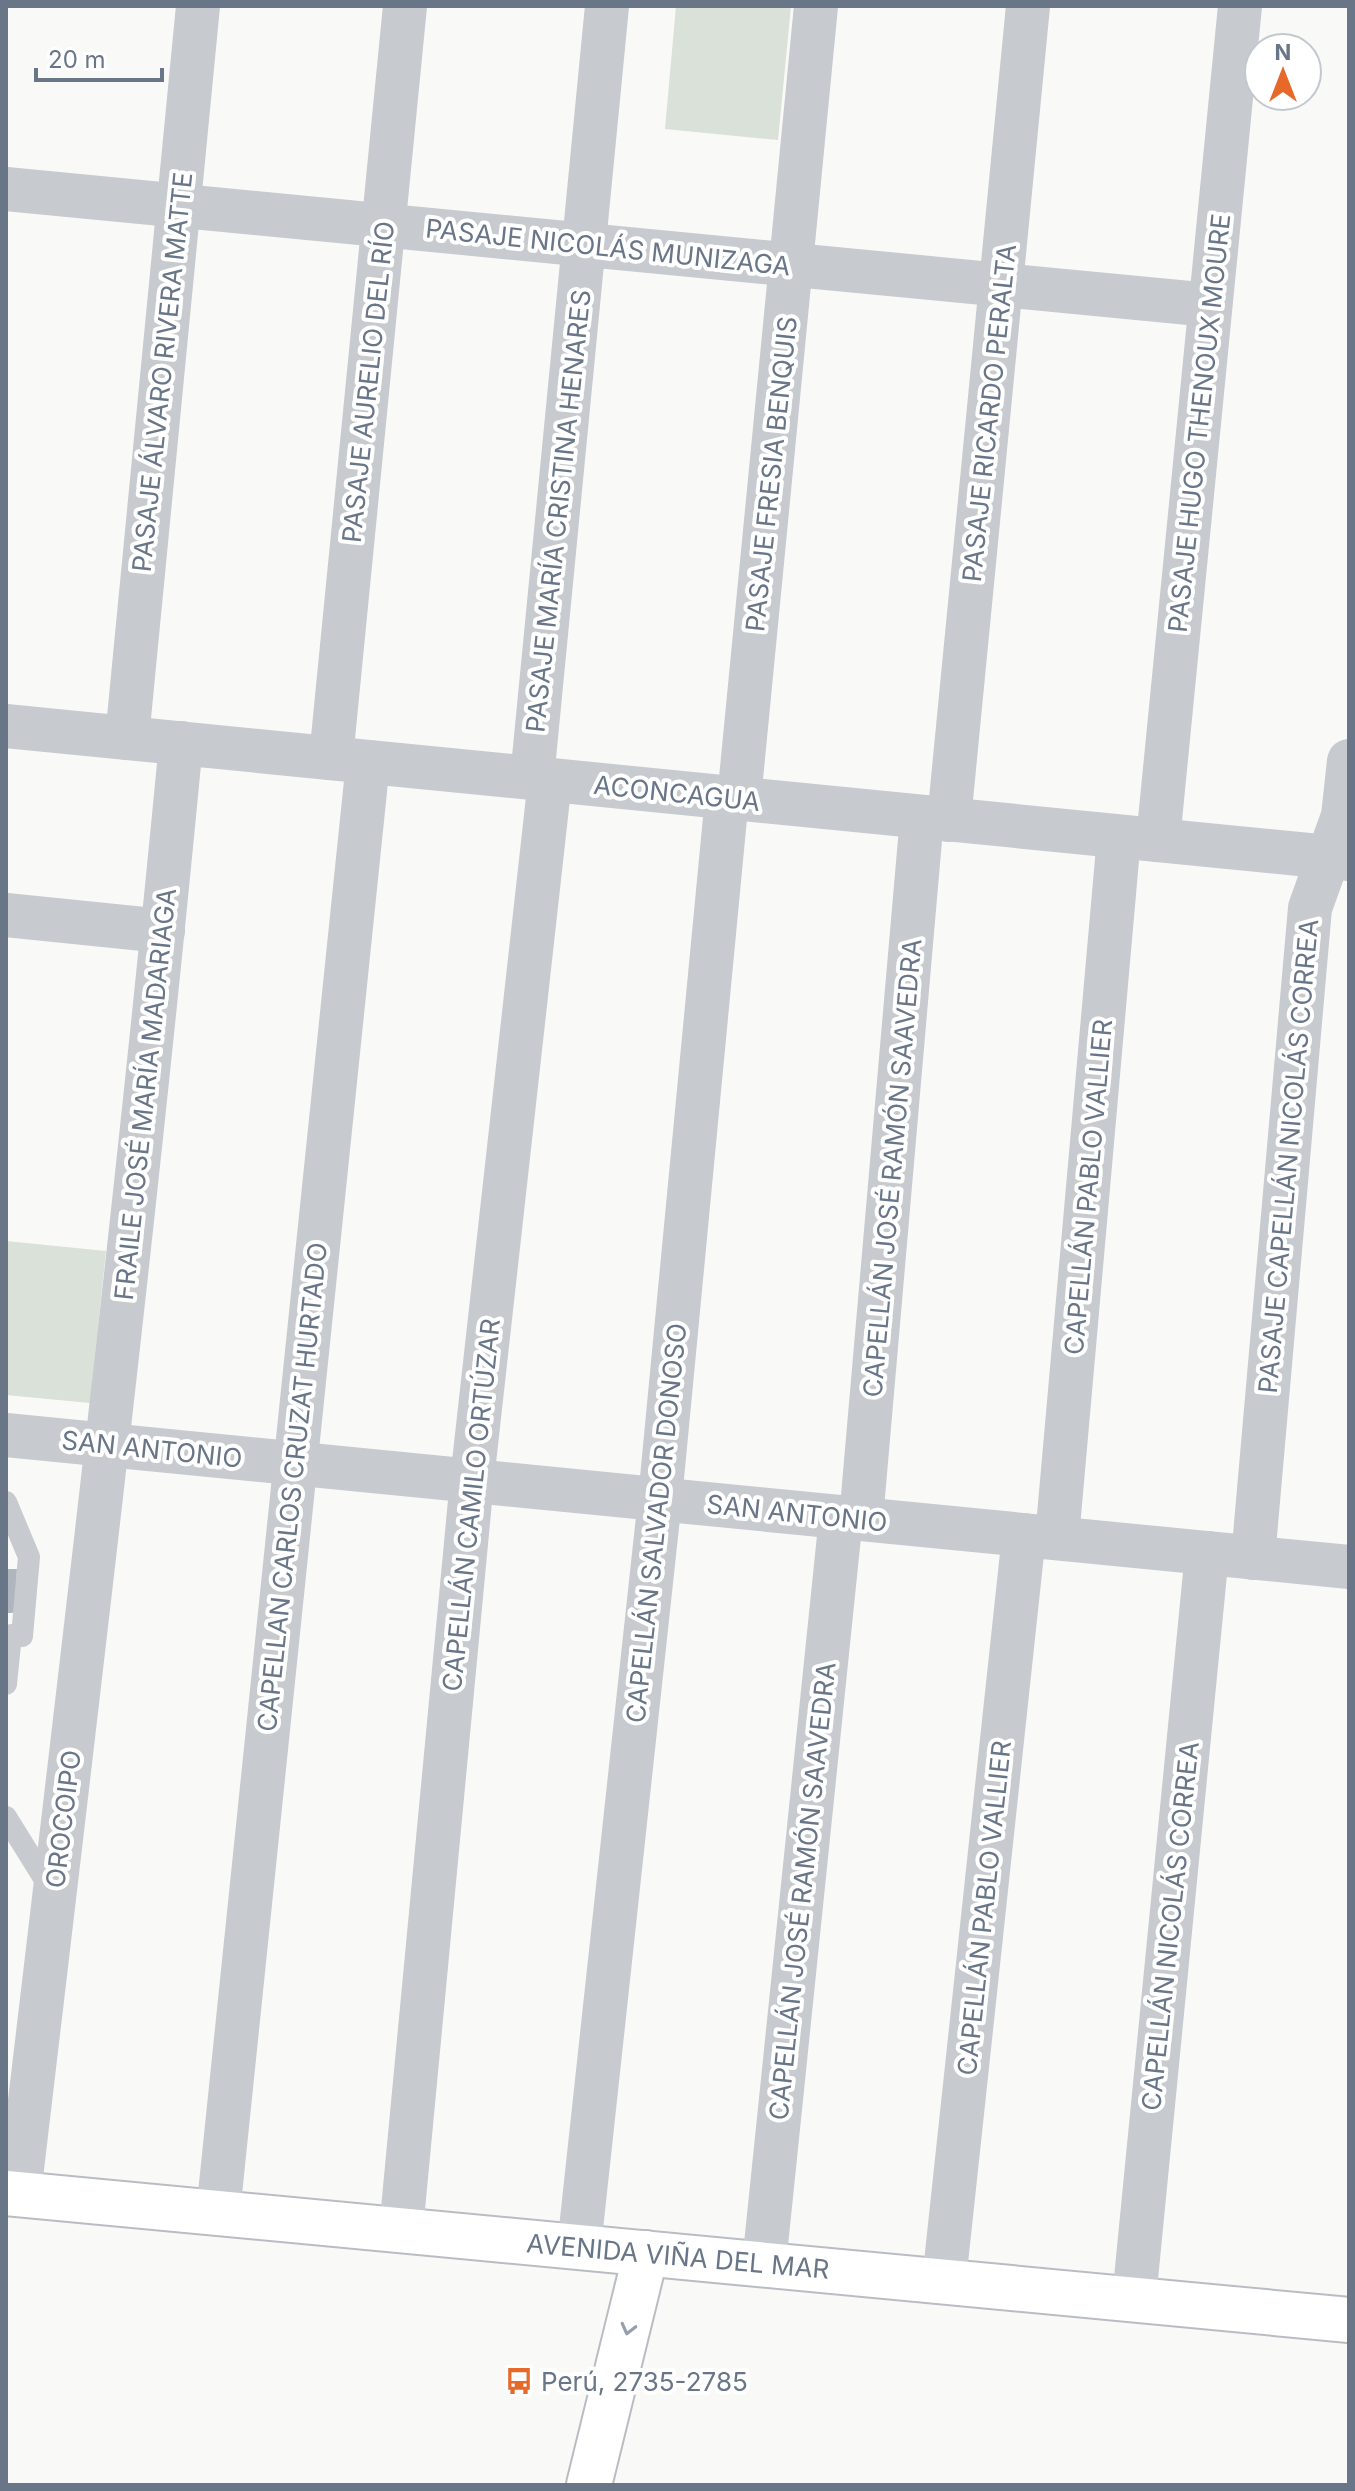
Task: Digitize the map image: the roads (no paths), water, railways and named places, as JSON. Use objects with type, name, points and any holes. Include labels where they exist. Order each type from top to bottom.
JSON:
[{"type":"main road","name":"AVENIDA VIÑA DEL MAR","points":[[12,2194],[1349,2320]]},
{"type":"main road","points":[[589,2485],[646,2253]]},
{"type":"street","name":"PASAJE ÁLVARO RIVERA MATTE","points":[[127,738],[198,6]]},
{"type":"street","name":"PASAJE AURELIO DEL RÍO","points":[[350,760],[383,225],[405,6]]},
{"type":"street","name":"PASAJE MARÍA CRISTINA HENARES","points":[[541,779],[584,244],[607,6]]},
{"type":"street","name":"PASAJE FRESIA BENQUIS","points":[[733,798],[792,265],[816,6]]},
{"type":"street","name":"PASAJE RICARDO PERALTA","points":[[936,818],[1001,285],[1028,6]]},
{"type":"street","name":"PASAJE HUGO THENOUX MOURE","points":[[1139,838],[1210,305],[1240,6]]},
{"type":"street","name":"PASAJE NICOLÁS MUNIZAGA","points":[[6,189],[1210,305]]},
{"type":"street","name":"ACONCAGUA","points":[[6,726],[1338,858]]},
{"type":"street","name":"FRAILE JOSÉ MARÍA MADARIAGA","points":[[108,1445],[181,743]]},
{"type":"street","name":"CAPELLAN CARLOS CRUZAT HURTADO","points":[[218,2213],[294,1463],[350,760]]},
{"type":"street","name":"PASAJE CAPELLÁN NICOLÁS CORREA","points":[[1253,1558],[1310,908],[1338,858],[1349,761]]},
{"type":"street","name":"CAPELLÁN CAMILO ORTÚZAR","points":[[401,2230],[541,779]]},
{"type":"street","name":"CAPELLÁN SALVADOR DONOSO","points":[[579,2247],[733,798]]},
{"type":"street","name":"CAPELLÁN JOSÉ RAMÓN SAAVEDRA","points":[[764,2264],[936,818]]},
{"type":"street","name":"CAPELLÁN PABLO VALLIER","points":[[944,2281],[1040,1536],[1139,838]]},
{"type":"street","points":[[6,915],[163,931]]},
{"type":"street","name":"SAN ANTONIO","points":[[6,1435],[1349,1567]]},
{"type":"street","name":"OROCOIPO","points":[[12,2194],[54,1894],[108,1445]]},
{"type":"street","name":"CAPELLÁN NICOLÁS CORREA","points":[[1134,2299],[1207,1553]]},
{"type":"lane","points":[[6,1502],[29,1557],[22,1636],[11,1635],[6,1684]]},
{"type":"lane","points":[[6,1817],[54,1894]]},
{"type":"place","name":"Perú, 2735-2785","points":[[519,2381]]}]
